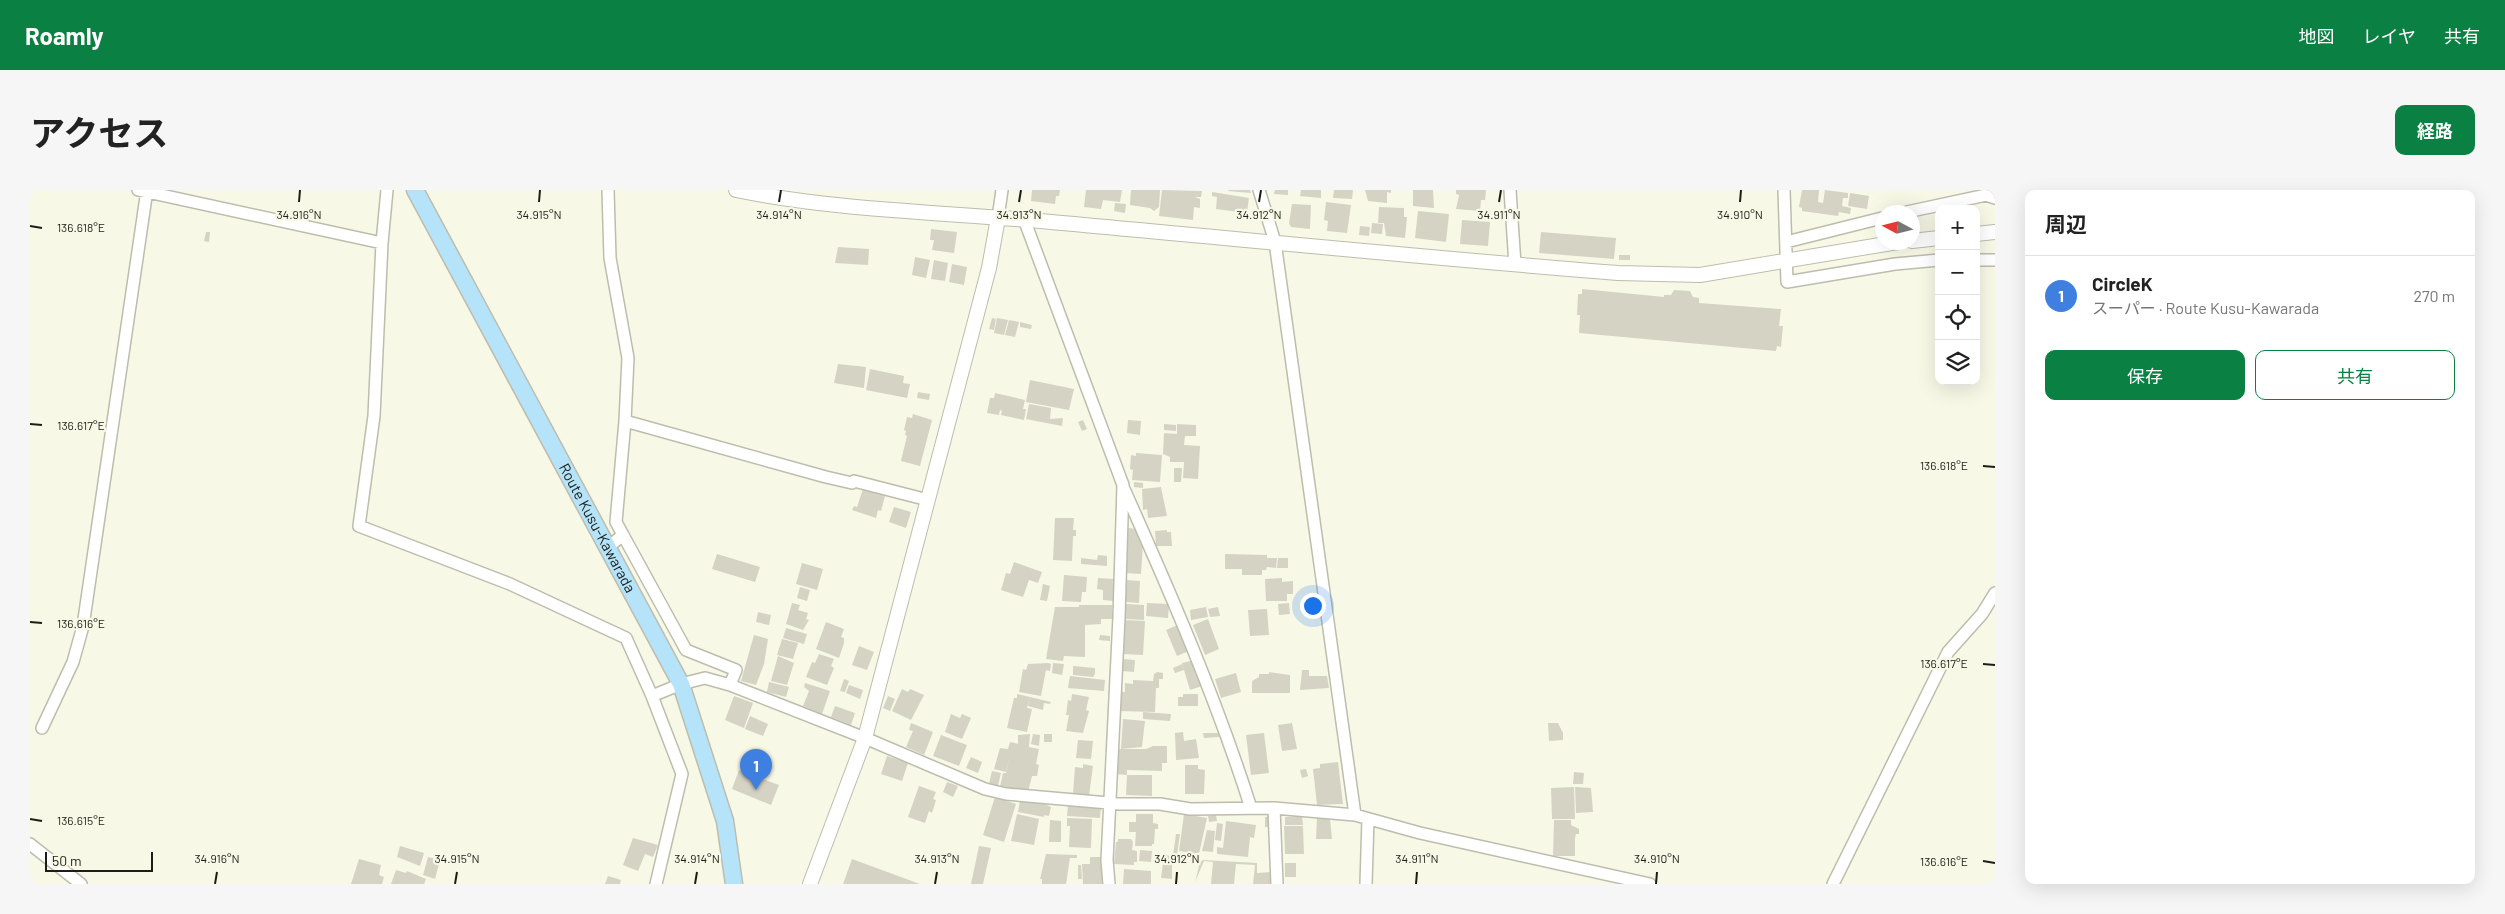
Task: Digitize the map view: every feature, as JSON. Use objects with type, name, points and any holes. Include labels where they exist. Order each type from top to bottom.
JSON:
[{"type":"main road","name":"Route Kusu-Kawarada","points":[[415,190],[680,684],[725,821],[734,884]]},
{"type":"street","points":[[42,728],[73,662],[83,626],[144,190],[382,243]]},
{"type":"street","points":[[387,190],[382,243],[374,416],[359,526],[510,584],[626,638],[652,696],[682,774],[656,884]]},
{"type":"street","points":[[608,190],[610,258],[628,358],[625,421],[616,522],[686,650],[736,670],[730,685]]},
{"type":"street","points":[[736,190],[764,196],[891,209],[1024,219],[1618,273],[1700,275],[1875,246]]},
{"type":"street","points":[[810,884],[865,738],[989,268],[1002,190]]},
{"type":"street","points":[[1259,190],[1275,242],[1354,815]]},
{"type":"street","points":[[1510,190],[1515,265]]},
{"type":"street","points":[[1784,190],[1787,282],[1894,264],[1935,260]]},
{"type":"street","points":[[1920,209],[1986,195],[1992,199],[1995,198]]},
{"type":"street","points":[[1024,219],[1123,485],[1200,662],[1227,732],[1251,808]]},
{"type":"street","points":[[1786,242],[1875,220]]},
{"type":"street","points":[[1980,234],[1995,232]]},
{"type":"street","points":[[1920,240],[1935,238]]},
{"type":"street","points":[[1980,260],[1995,260]]},
{"type":"street","points":[[625,421],[826,477],[852,483],[854,481],[928,500]]},
{"type":"street","points":[[1109,884],[1108,860],[1123,485]]},
{"type":"street","points":[[607,548],[623,535]]},
{"type":"street","points":[[1833,884],[1948,652],[1982,614],[1995,593]]},
{"type":"street","points":[[652,696],[680,684],[705,678],[730,685],[865,738],[985,789],[1006,794],[1120,804],[1160,804],[1190,809],[1274,808],[1354,815],[1420,833],[1650,884]]},
{"type":"street","points":[[1274,808],[1277,884]]},
{"type":"street","points":[[1366,884],[1368,819]]},
{"type":"street","points":[[30,844],[81,884]]},
{"type":"building","points":[[1032,190],[1060,190],[1059,196],[1056,196],[1055,204],[1031,201]]},
{"type":"building","points":[[1086,190],[1122,190],[1120,202],[1103,200],[1101,209],[1084,207]]},
{"type":"building","points":[[1131,190],[1160,190],[1159,207],[1154,211],[1150,208],[1130,205]]},
{"type":"building","points":[[1162,190],[1202,191],[1201,197],[1195,197],[1200,199],[1200,208],[1194,207],[1193,220],[1159,216]]},
{"type":"building","points":[[1250,190],[1251,193],[1228,191]]},
{"type":"building","points":[[1275,190],[1288,190],[1288,195],[1274,194]]},
{"type":"building","points":[[1301,190],[1321,190],[1321,198],[1300,196]]},
{"type":"building","points":[[1334,190],[1353,190],[1352,199],[1333,198]]},
{"type":"building","points":[[1365,190],[1391,190],[1391,193],[1387,192],[1387,203],[1368,201]]},
{"type":"building","points":[[1413,190],[1433,190],[1434,208],[1413,206]]},
{"type":"building","points":[[1456,190],[1486,190],[1485,200],[1481,200],[1480,211],[1456,209],[1459,195],[1456,194]]},
{"type":"building","points":[[1802,190],[1819,190],[1818,202],[1823,203],[1825,190],[1848,193],[1848,198],[1843,198],[1842,206],[1851,208],[1850,214],[1839,212],[1838,216],[1802,211],[1802,208],[1799,207]]},
{"type":"building","points":[[1212,192],[1249,198],[1247,213],[1216,209],[1217,197],[1212,196]]},
{"type":"building","points":[[1850,193],[1869,196],[1867,209],[1848,206]]},
{"type":"building","points":[[1326,202],[1351,205],[1347,233],[1327,231],[1328,221],[1324,220]]},
{"type":"building","points":[[1115,203],[1126,204],[1125,213],[1114,211]]},
{"type":"building","points":[[1292,204],[1311,205],[1310,229],[1291,227],[1289,223]]},
{"type":"building","points":[[1379,207],[1404,208],[1404,217],[1407,217],[1405,238],[1386,236],[1384,223],[1378,223]]},
{"type":"building","points":[[1418,211],[1449,214],[1446,242],[1415,238]]},
{"type":"building","points":[[1462,220],[1490,222],[1488,246],[1460,244]]},
{"type":"building","points":[[1372,223],[1383,224],[1382,234],[1371,233]]},
{"type":"building","points":[[1360,226],[1370,227],[1369,236],[1359,235]]},
{"type":"building","points":[[931,229],[957,232],[954,253],[932,250],[934,240],[930,240]]},
{"type":"building","points":[[206,232],[210,232],[209,242],[204,241]]},
{"type":"building","points":[[1541,232],[1616,238],[1614,259],[1539,253]]},
{"type":"building","points":[[838,247],[869,249],[868,265],[835,263]]},
{"type":"building","points":[[1619,255],[1630,255],[1630,260],[1619,260]]},
{"type":"building","points":[[915,257],[930,260],[926,278],[912,275]]},
{"type":"building","points":[[934,260],[948,263],[945,281],[931,279]]},
{"type":"building","points":[[952,264],[967,267],[964,285],[949,282]]},
{"type":"building","points":[[1582,289],[1664,297],[1664,295],[1671,295],[1674,290],[1690,291],[1693,297],[1699,298],[1699,303],[1781,309],[1779,326],[1783,326],[1781,347],[1777,346],[1776,351],[1579,333],[1580,315],[1577,315],[1578,294],[1582,294]]},
{"type":"building","points":[[992,318],[996,319],[994,330],[989,329]]},
{"type":"building","points":[[997,318],[1008,320],[1004,335],[994,333]]},
{"type":"building","points":[[1009,320],[1019,322],[1015,337],[1005,335]]},
{"type":"building","points":[[1020,322],[1032,325],[1031,329],[1020,327]]},
{"type":"building","points":[[838,364],[866,367],[864,388],[834,383]]},
{"type":"building","points":[[870,369],[904,376],[903,383],[910,384],[907,398],[866,390]]},
{"type":"building","points":[[1030,380],[1074,389],[1069,410],[1026,402]]},
{"type":"building","points":[[918,392],[930,394],[929,400],[917,398]]},
{"type":"building","points":[[995,393],[1025,400],[1023,409],[1026,409],[1024,420],[1001,415],[1002,411],[1000,410],[999,415],[987,413],[990,398],[994,398]]},
{"type":"building","points":[[1029,404],[1051,408],[1050,419],[1063,418],[1062,426],[1026,419]]},
{"type":"building","points":[[913,414],[932,420],[920,466],[901,461],[907,436],[904,430],[907,417],[912,418]]},
{"type":"building","points":[[1083,420],[1087,429],[1082,431],[1078,422]]},
{"type":"building","points":[[1128,420],[1141,421],[1140,435],[1127,433]]},
{"type":"building","points":[[1164,424],[1176,425],[1176,431],[1164,430]]},
{"type":"building","points":[[1177,424],[1196,425],[1196,436],[1185,436],[1184,445],[1200,446],[1198,479],[1183,478],[1184,462],[1170,462],[1170,457],[1163,454],[1164,433],[1177,434]]},
{"type":"building","points":[[1136,453],[1162,455],[1160,482],[1132,480],[1133,470],[1130,469],[1131,455],[1136,456]]},
{"type":"building","points":[[1174,468],[1182,468],[1181,482],[1174,482]]},
{"type":"building","points":[[1134,482],[1143,483],[1143,488],[1134,487]]},
{"type":"building","points":[[1161,487],[1167,516],[1148,518],[1147,509],[1143,510],[1142,489]]},
{"type":"building","points":[[863,489],[885,496],[881,511],[878,510],[876,518],[852,510],[854,506],[857,507]]},
{"type":"building","points":[[894,507],[911,512],[906,528],[889,522]]},
{"type":"building","points":[[1055,518],[1074,518],[1073,530],[1076,530],[1076,536],[1073,536],[1072,561],[1053,560]]},
{"type":"building","points":[[1128,528],[1137,529],[1143,544],[1141,574],[1125,573]]},
{"type":"building","points":[[1167,530],[1167,532],[1171,532],[1172,546],[1156,546],[1155,531]]},
{"type":"building","points":[[717,554],[760,567],[755,582],[712,569]]},
{"type":"building","points":[[1225,554],[1267,555],[1267,558],[1277,558],[1276,568],[1267,567],[1266,570],[1262,570],[1262,575],[1242,575],[1242,569],[1225,569]]},
{"type":"building","points":[[1098,555],[1107,556],[1107,566],[1081,564],[1081,558],[1097,560]]},
{"type":"building","points":[[1278,558],[1288,558],[1288,568],[1277,568]]},
{"type":"building","points":[[1014,562],[1042,572],[1038,583],[1029,580],[1023,597],[1001,590],[1006,573],[1010,574]]},
{"type":"building","points":[[802,563],[823,569],[817,590],[796,584]]},
{"type":"building","points":[[1064,575],[1087,577],[1086,592],[1082,592],[1081,602],[1062,601]]},
{"type":"building","points":[[1098,578],[1114,579],[1113,601],[1103,600],[1103,590],[1097,589]]},
{"type":"building","points":[[1282,578],[1282,582],[1293,581],[1293,594],[1287,594],[1287,601],[1266,601],[1265,579]]},
{"type":"building","points":[[1126,580],[1140,581],[1139,603],[1125,602]]},
{"type":"building","points":[[1043,584],[1050,586],[1047,601],[1040,600]]},
{"type":"building","points":[[800,587],[810,590],[807,601],[797,598]]},
{"type":"building","points":[[792,603],[800,605],[798,610],[808,613],[806,619],[809,620],[803,630],[786,624]]},
{"type":"building","points":[[1147,603],[1169,604],[1168,618],[1146,616]]},
{"type":"building","points":[[1289,603],[1290,614],[1279,615],[1278,604]]},
{"type":"building","points":[[1125,604],[1144,605],[1144,620],[1124,619]]},
{"type":"building","points":[[1079,605],[1085,605],[1085,657],[1064,656],[1063,661],[1046,659],[1055,607],[1079,607]]},
{"type":"building","points":[[1085,605],[1112,605],[1112,619],[1101,619],[1101,624],[1085,625]]},
{"type":"building","points":[[1206,607],[1208,617],[1191,620],[1190,610]]},
{"type":"building","points":[[1218,607],[1220,616],[1210,617],[1208,609]]},
{"type":"building","points":[[1267,609],[1269,635],[1250,636],[1248,610]]},
{"type":"building","points":[[758,612],[771,615],[769,625],[756,622]]},
{"type":"building","points":[[1208,619],[1219,649],[1205,655],[1193,625]]},
{"type":"building","points":[[1124,620],[1145,621],[1143,655],[1122,654]]},
{"type":"building","points":[[826,622],[844,629],[841,637],[844,638],[844,643],[839,658],[816,649]]},
{"type":"building","points":[[1178,625],[1189,651],[1177,656],[1166,630]]},
{"type":"building","points":[[786,628],[807,634],[804,644],[783,638]]},
{"type":"building","points":[[754,635],[768,639],[764,664],[756,685],[741,681]]},
{"type":"building","points":[[1100,635],[1110,636],[1110,641],[1099,640]]},
{"type":"building","points":[[782,639],[798,643],[793,659],[777,655]]},
{"type":"building","points":[[859,646],[874,652],[867,670],[852,665]]},
{"type":"building","points":[[819,654],[834,659],[831,666],[834,668],[827,685],[806,677],[812,662],[815,663]]},
{"type":"building","points":[[778,656],[794,663],[787,685],[771,681]]},
{"type":"building","points":[[1123,659],[1135,660],[1134,672],[1122,671]]},
{"type":"building","points":[[1194,660],[1202,686],[1190,690],[1182,663]]},
{"type":"building","points":[[1053,663],[1064,664],[1062,675],[1052,673]]},
{"type":"building","points":[[1028,664],[1051,664],[1050,671],[1046,670],[1041,696],[1019,692],[1023,669],[1026,670]]},
{"type":"building","points":[[1182,664],[1184,670],[1175,673],[1173,668]]},
{"type":"building","points":[[1073,666],[1095,668],[1095,674],[1093,677],[1073,675]]},
{"type":"building","points":[[1302,670],[1309,670],[1309,676],[1327,676],[1329,688],[1300,690]]},
{"type":"building","points":[[1157,672],[1163,673],[1163,679],[1159,679],[1159,688],[1156,688],[1155,712],[1118,711],[1119,692],[1125,692],[1125,683],[1133,684],[1133,680],[1153,681],[1154,674]]},
{"type":"building","points":[[1269,672],[1290,675],[1290,693],[1252,693],[1252,681],[1259,677],[1259,674],[1269,674]]},
{"type":"building","points":[[1236,673],[1241,692],[1221,698],[1215,679]]},
{"type":"building","points":[[1070,676],[1105,680],[1104,691],[1068,688]]},
{"type":"building","points":[[844,679],[849,681],[845,692],[840,691]]},
{"type":"building","points":[[769,682],[789,687],[786,697],[767,692]]},
{"type":"building","points":[[805,683],[830,691],[822,714],[803,706],[809,691],[804,687]]},
{"type":"building","points":[[849,685],[863,690],[860,699],[846,693]]},
{"type":"building","points":[[902,689],[908,692],[910,689],[924,695],[911,720],[892,711]]},
{"type":"building","points":[[1017,694],[1030,697],[1027,708],[1032,709],[1027,732],[1007,728],[1014,698],[1017,698]]},
{"type":"building","points":[[1072,694],[1089,697],[1086,710],[1089,711],[1083,733],[1066,731],[1069,715],[1066,715],[1068,700],[1071,701]]},
{"type":"building","points":[[1183,694],[1198,694],[1198,706],[1178,706],[1178,697],[1183,697]]},
{"type":"building","points":[[734,696],[753,703],[744,728],[725,720]]},
{"type":"building","points":[[888,696],[895,699],[890,711],[883,708]]},
{"type":"building","points":[[1030,697],[1051,702],[1050,704],[1044,703],[1043,710],[1028,706]]},
{"type":"building","points":[[835,706],[855,713],[851,725],[831,717]]},
{"type":"building","points":[[1143,712],[1171,714],[1170,721],[1143,719]]},
{"type":"building","points":[[951,714],[960,718],[962,714],[971,718],[962,739],[945,732]]},
{"type":"building","points":[[750,716],[768,724],[763,736],[745,729]]},
{"type":"building","points":[[1123,719],[1145,721],[1142,747],[1121,749]]},
{"type":"building","points":[[911,723],[933,732],[924,755],[906,747],[913,731],[909,730]]},
{"type":"building","points":[[1292,723],[1297,749],[1282,751],[1278,725]]},
{"type":"building","points":[[1548,723],[1558,723],[1563,733],[1563,740],[1549,741]]},
{"type":"building","points":[[1183,732],[1184,741],[1196,739],[1199,758],[1176,760],[1175,733]]},
{"type":"building","points":[[1203,733],[1219,733],[1219,737],[1204,738]]},
{"type":"building","points":[[1264,733],[1269,773],[1251,775],[1246,735]]},
{"type":"building","points":[[1030,734],[1029,747],[1039,749],[1036,764],[1039,765],[1037,776],[1032,776],[1028,792],[1000,787],[1003,773],[1006,773],[1010,754],[1006,772],[994,769],[1000,748],[1008,749],[1010,742],[1018,744],[1018,735]]},
{"type":"building","points":[[1033,734],[1040,735],[1039,746],[1031,744]]},
{"type":"building","points":[[1044,734],[1052,734],[1052,742],[1044,742]]},
{"type":"building","points":[[941,735],[967,745],[959,766],[933,756]]},
{"type":"building","points":[[1078,740],[1093,741],[1091,759],[1076,758]]},
{"type":"building","points":[[1153,746],[1167,746],[1167,763],[1162,763],[1162,771],[1127,770],[1127,775],[1116,774],[1116,770],[1118,770],[1118,749],[1146,749]]},
{"type":"building","points":[[887,756],[908,763],[902,781],[881,774]]},
{"type":"building","points":[[971,757],[982,762],[978,773],[966,768]]},
{"type":"building","points":[[1338,762],[1343,804],[1317,805],[1313,769],[1320,768],[1320,764]]},
{"type":"building","points":[[1083,764],[1093,766],[1089,796],[1073,794],[1075,767],[1083,768]]},
{"type":"building","points":[[1185,765],[1198,765],[1198,769],[1205,770],[1204,794],[1185,794]]},
{"type":"building","points":[[1306,769],[1308,776],[1302,778],[1300,770]]},
{"type":"building","points":[[739,770],[779,785],[771,805],[732,789]]},
{"type":"building","points":[[992,771],[1001,773],[998,786],[989,784]]},
{"type":"building","points":[[1574,772],[1584,773],[1583,784],[1573,784]]},
{"type":"building","points":[[1127,775],[1152,775],[1152,796],[1126,795]]},
{"type":"building","points":[[947,782],[958,786],[953,797],[943,792]]},
{"type":"building","points":[[919,786],[936,792],[933,799],[936,800],[932,813],[929,811],[925,823],[908,817]]},
{"type":"building","points":[[1574,787],[1575,819],[1552,819],[1551,788]]},
{"type":"building","points":[[1575,787],[1591,788],[1593,812],[1576,813]]},
{"type":"building","points":[[995,797],[1016,804],[1004,842],[983,835]]},
{"type":"building","points":[[1020,801],[1045,804],[1051,807],[1049,816],[1044,815],[1044,817],[1018,812]]},
{"type":"building","points":[[1068,804],[1101,806],[1100,818],[1067,816]]},
{"type":"building","points":[[1017,814],[1039,819],[1034,845],[1011,841]]},
{"type":"building","points":[[1136,814],[1153,814],[1153,823],[1158,824],[1158,829],[1155,829],[1154,844],[1152,846],[1135,846],[1136,832],[1129,832],[1129,822],[1136,822]]},
{"type":"building","points":[[1184,814],[1207,818],[1199,854],[1179,851]]},
{"type":"building","points":[[1216,815],[1217,821],[1209,822],[1208,816]]},
{"type":"building","points":[[1302,816],[1303,825],[1285,825],[1285,817]]},
{"type":"building","points":[[1265,817],[1270,817],[1270,827],[1265,827]]},
{"type":"building","points":[[1067,818],[1092,819],[1091,848],[1069,847],[1070,826],[1067,826]]},
{"type":"building","points":[[1317,818],[1330,819],[1332,839],[1316,839]]},
{"type":"building","points":[[1050,820],[1061,821],[1061,842],[1049,842]]},
{"type":"building","points":[[1554,820],[1571,820],[1571,825],[1579,829],[1579,834],[1576,834],[1575,838],[1575,856],[1553,856]]},
{"type":"building","points":[[1226,821],[1256,825],[1254,838],[1250,837],[1248,857],[1217,854],[1217,847],[1223,848]]},
{"type":"building","points":[[1217,823],[1223,824],[1221,841],[1215,840]]},
{"type":"building","points":[[1284,826],[1303,826],[1304,854],[1285,854]]},
{"type":"building","points":[[1207,830],[1215,831],[1213,852],[1202,851]]},
{"type":"building","points":[[1176,834],[1180,834],[1177,855],[1173,855]]},
{"type":"building","points":[[633,838],[658,845],[653,857],[645,854],[638,871],[623,865]]},
{"type":"building","points":[[1118,839],[1131,839],[1133,842],[1132,850],[1137,851],[1137,862],[1134,862],[1134,865],[1114,864],[1116,842],[1118,842]]},
{"type":"building","points":[[400,846],[424,853],[420,866],[397,857]]},
{"type":"building","points":[[979,846],[991,848],[983,884],[971,884]]},
{"type":"building","points":[[1140,850],[1152,851],[1151,862],[1139,861]]},
{"type":"building","points":[[1046,854],[1077,855],[1077,858],[1070,858],[1066,884],[1042,884],[1042,879],[1040,879]]},
{"type":"building","points":[[1164,855],[1172,856],[1172,879],[1161,878]]},
{"type":"building","points":[[428,857],[440,860],[435,879],[423,875]]},
{"type":"building","points":[[1090,857],[1102,857],[1102,884],[1083,884],[1082,864],[1090,864]]},
{"type":"building","points":[[359,859],[381,865],[379,875],[384,877],[382,884],[351,884]]},
{"type":"building","points":[[852,859],[920,884],[843,884]]},
{"type":"building","points":[[1203,860],[1257,863],[1257,873],[1271,872],[1272,884],[1253,884],[1255,865],[1236,864],[1234,884],[1211,884],[1213,862],[1204,861],[1195,882],[1200,862]]},
{"type":"building","points":[[1285,863],[1296,863],[1296,877],[1285,877]]},
{"type":"building","points":[[1078,865],[1081,865],[1082,879],[1078,879]]},
{"type":"building","points":[[1124,869],[1151,871],[1151,884],[1123,884]]},
{"type":"building","points":[[396,870],[406,873],[407,871],[426,879],[424,884],[391,884]]},
{"type":"building","points":[[608,876],[621,880],[620,884],[605,884]]},
{"type":"place","name":"CircleK","points":[[756,790]]}]
